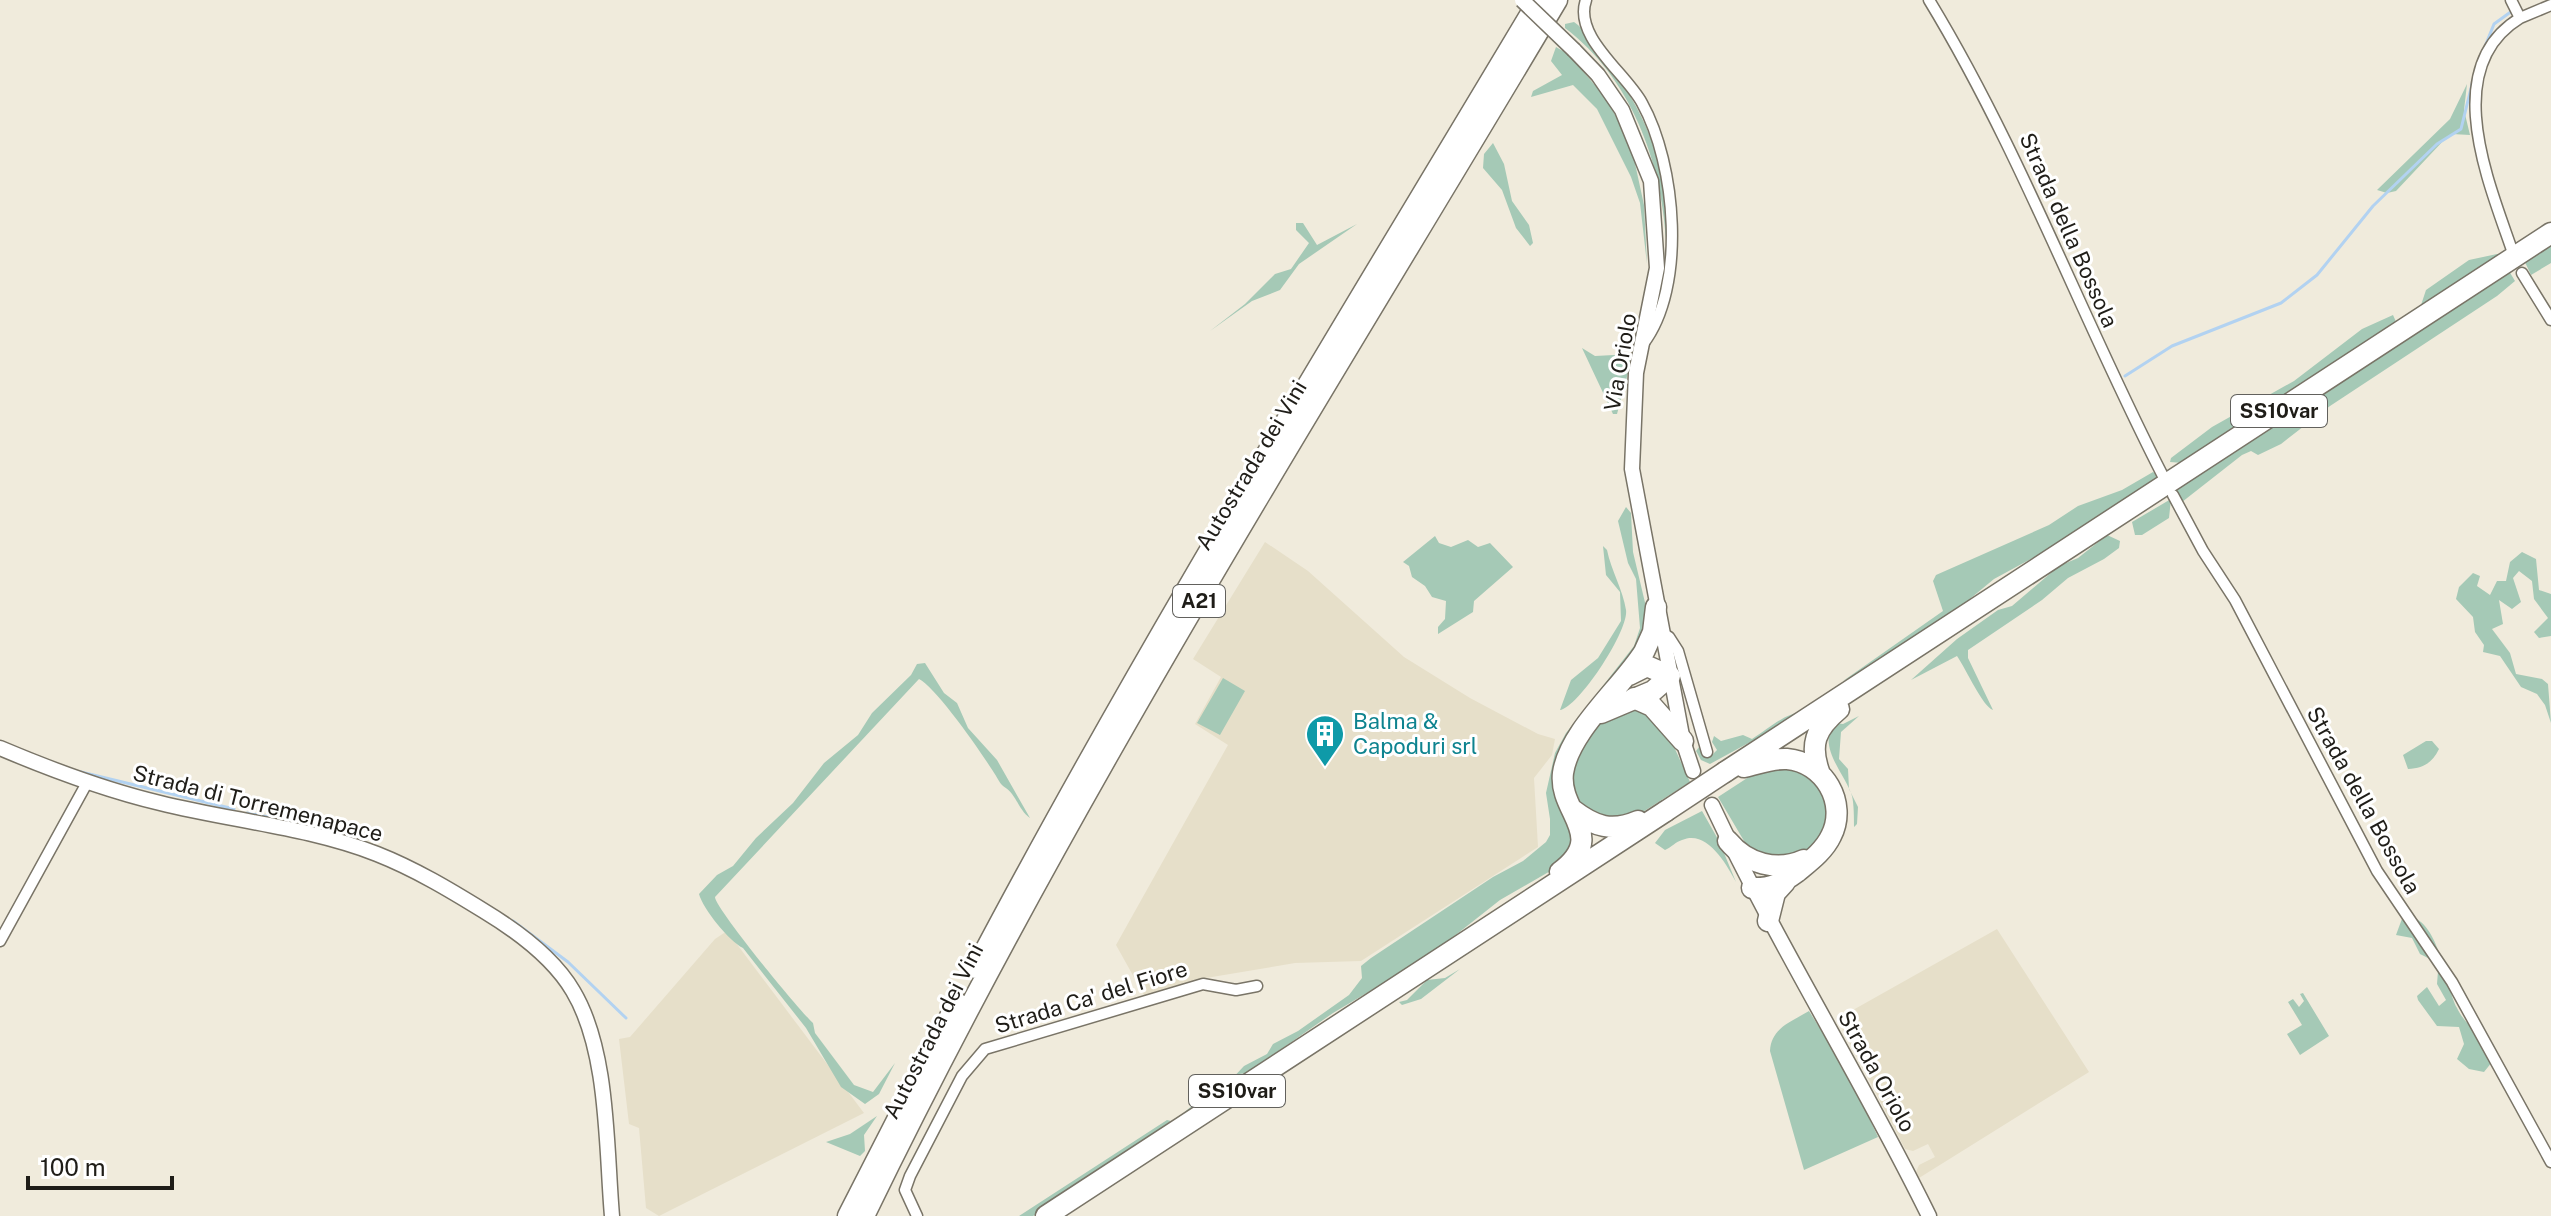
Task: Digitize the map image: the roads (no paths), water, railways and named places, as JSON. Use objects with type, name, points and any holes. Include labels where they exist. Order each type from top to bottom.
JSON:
[{"type":"highway","name":"Autostrada dei Vini","points":[[848,1216],[1033,860],[1248,487],[1539,0]]},
{"type":"highway","name":"Autostrada dei Vini","points":[[864,1216],[982,985],[1115,746],[1557,0]]},
{"type":"highway","name":"SS10var","points":[[1046,1216],[1725,772],[1745,764],[1851,689],[2551,233]]},
{"type":"highway","points":[[1549,888],[1554,876],[1578,851],[1582,833],[1564,790],[1565,765],[1572,748],[1649,644],[1656,607]]},
{"type":"highway","points":[[1593,721],[1607,708],[1658,688],[1670,676],[1647,666],[1625,678]]},
{"type":"highway","points":[[1752,888],[1815,856],[1832,835],[1837,809],[1829,784],[1820,774],[1815,760],[1815,738],[1819,727],[1848,701],[1851,689]]},
{"type":"highway","points":[[1634,698],[1652,706],[1683,741]]},
{"type":"highway","points":[[1745,764],[1787,759],[1820,774]]},
{"type":"highway","points":[[1573,810],[1597,825],[1615,828],[1666,811]]},
{"type":"highway","points":[[1728,841],[1745,857],[1782,873]]},
{"type":"highway","points":[[1768,921],[1782,873]]},
{"type":"street","name":"Via Oriolo","points":[[1522,0],[1598,75],[1622,110],[1651,181],[1657,268],[1632,411],[1632,469],[1661,633],[1683,741],[1693,771]]},
{"type":"street","points":[[1586,0],[1585,25],[1642,102],[1659,142],[1669,187],[1671,228],[1663,307],[1653,331],[1642,346]]},
{"type":"street","name":"Strada della Bossola","points":[[1929,0],[2010,145],[2119,393],[2165,480]]},
{"type":"street","points":[[2511,0],[2520,18]]},
{"type":"street","points":[[2513,253],[2485,168],[2475,113],[2487,54],[2497,36],[2520,18],[2551,5]]},
{"type":"street","points":[[2522,273],[2551,320]]},
{"type":"street","name":"Strada della Bossola","points":[[2173,495],[2203,551],[2235,600],[2377,871],[2452,982],[2551,1162]]},
{"type":"street","points":[[1661,633],[1669,637],[1678,651],[1707,752]]},
{"type":"street","name":"Strada di Torremenapace","points":[[0,748],[88,781],[159,803],[320,836],[375,853],[453,892],[529,943],[574,992],[587,1026],[600,1083],[612,1216]]},
{"type":"street","points":[[0,941],[88,781]]},
{"type":"street","points":[[1712,805],[1768,921]]},
{"type":"street","name":"Strada Oriolo","points":[[1768,921],[1854,1073],[1929,1216]]},
{"type":"street","name":"Strada Ca' del Fiore","points":[[917,1216],[905,1190],[910,1176],[962,1076],[985,1049],[1203,984],[1236,990],[1257,986]]},
{"type":"waterway","points":[[2482,54],[2494,24],[2512,11]]},
{"type":"waterway","points":[[2125,376],[2172,346],[2281,303],[2317,275],[2373,206],[2437,144],[2461,129],[2475,72]]},
{"type":"waterway","points":[[81,772],[234,809]]},
{"type":"waterway","points":[[247,813],[274,818]]},
{"type":"waterway","points":[[513,921],[568,962],[626,1018]]},
{"type":"place","name":"Balma & Capoduri srl","points":[[1325,768]]}]
